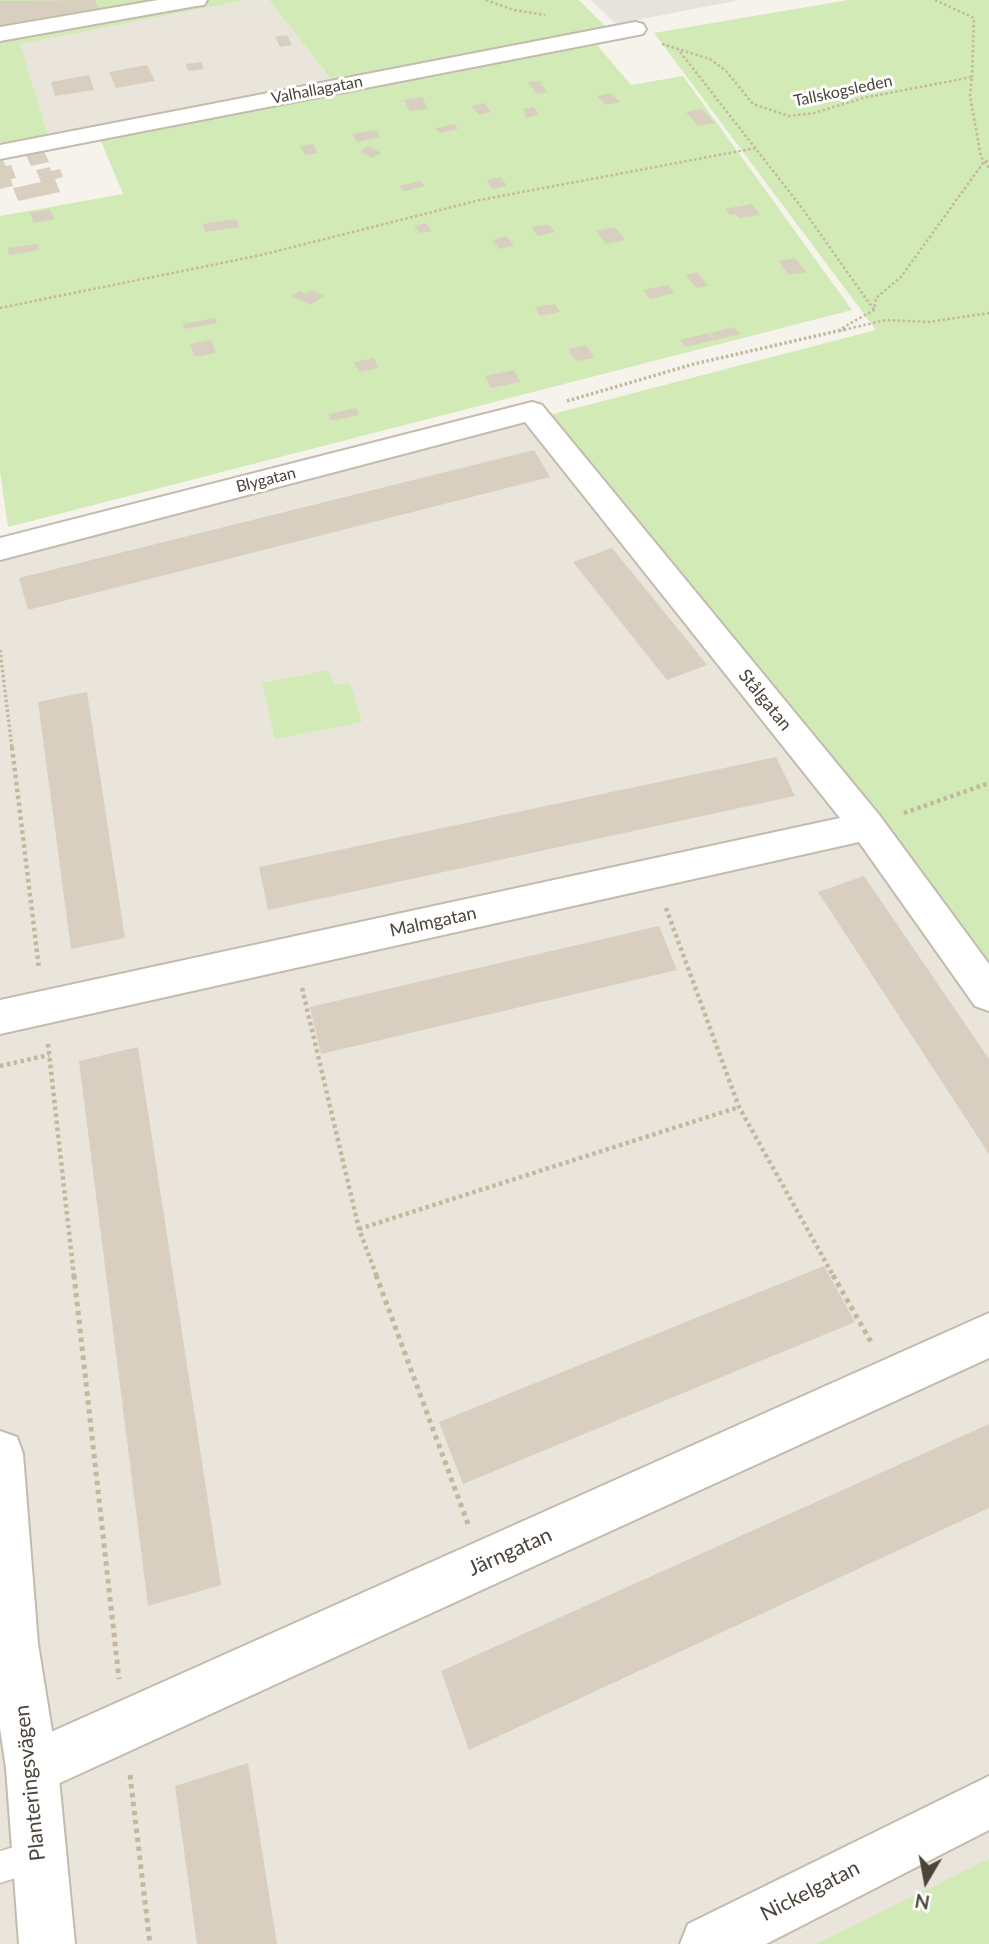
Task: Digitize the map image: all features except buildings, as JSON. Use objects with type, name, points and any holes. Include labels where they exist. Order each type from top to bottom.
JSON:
[{"type":"street","points":[[0,34],[196,0]]},
{"type":"street","name":"Valhallagatan","points":[[0,152],[624,31]]},
{"type":"street","name":"Blygatan","points":[[0,549],[532,411]]},
{"type":"street","name":"Stålgatan","points":[[532,411],[866,826],[989,994]]},
{"type":"street","name":"Malmgatan","points":[[0,1017],[866,826]]},
{"type":"street","name":"Järngatan","points":[[32,1768],[989,1335]]},
{"type":"street","name":"Planteringsvägen","points":[[0,1454],[6,1646],[32,1768],[20,1861],[47,1944]]},
{"type":"street","name":"Nickelgatan","points":[[708,1944],[989,1802]]},
{"type":"path","name":"Tallskogsleden","points":[[486,0],[514,10],[624,31],[699,54],[718,65],[758,107],[789,116],[814,113],[863,98],[972,77]]},
{"type":"path","points":[[935,0],[974,18],[970,96],[984,163],[989,168]]},
{"type":"path","points":[[677,47],[837,256],[873,310]]},
{"type":"path","points":[[0,308],[261,255],[480,200],[756,148]]},
{"type":"path","points":[[835,332],[873,310],[876,298],[901,277],[984,163],[989,160]]},
{"type":"path","points":[[532,411],[694,364],[886,320],[929,322],[989,313]]},
{"type":"path","points":[[0,650],[150,1944]]},
{"type":"path","points":[[866,826],[989,783]]},
{"type":"path","points":[[653,873],[739,1107],[892,1379]]},
{"type":"path","points":[[294,953],[359,1229],[483,1564]]},
{"type":"path","points":[[0,1066],[49,1055]]},
{"type":"path","points":[[359,1229],[739,1107]]},
{"type":"shaded area","points":[[246,0],[269,0],[332,80],[48,135],[19,44]]},
{"type":"shaded area","points":[[591,0],[740,0],[616,24]]},
{"type":"shaded area","points":[[525,409],[989,1005],[989,1944],[0,1944],[0,539]]},
{"type":"green space","points":[[0,0],[246,0],[20,44],[48,135],[0,143]]},
{"type":"green space","points":[[269,0],[579,0],[606,27],[332,80]]},
{"type":"green space","points":[[848,0],[989,0],[989,962],[549,415],[876,330],[654,33]]},
{"type":"green space","points":[[597,45],[631,85],[683,76],[852,310],[8,527],[0,472],[0,216],[123,194],[100,139]]},
{"type":"green space","points":[[329,670],[334,685],[350,683],[362,722],[275,739],[262,683]]},
{"type":"green space","points":[[989,1859],[989,1944],[816,1944]]}]
